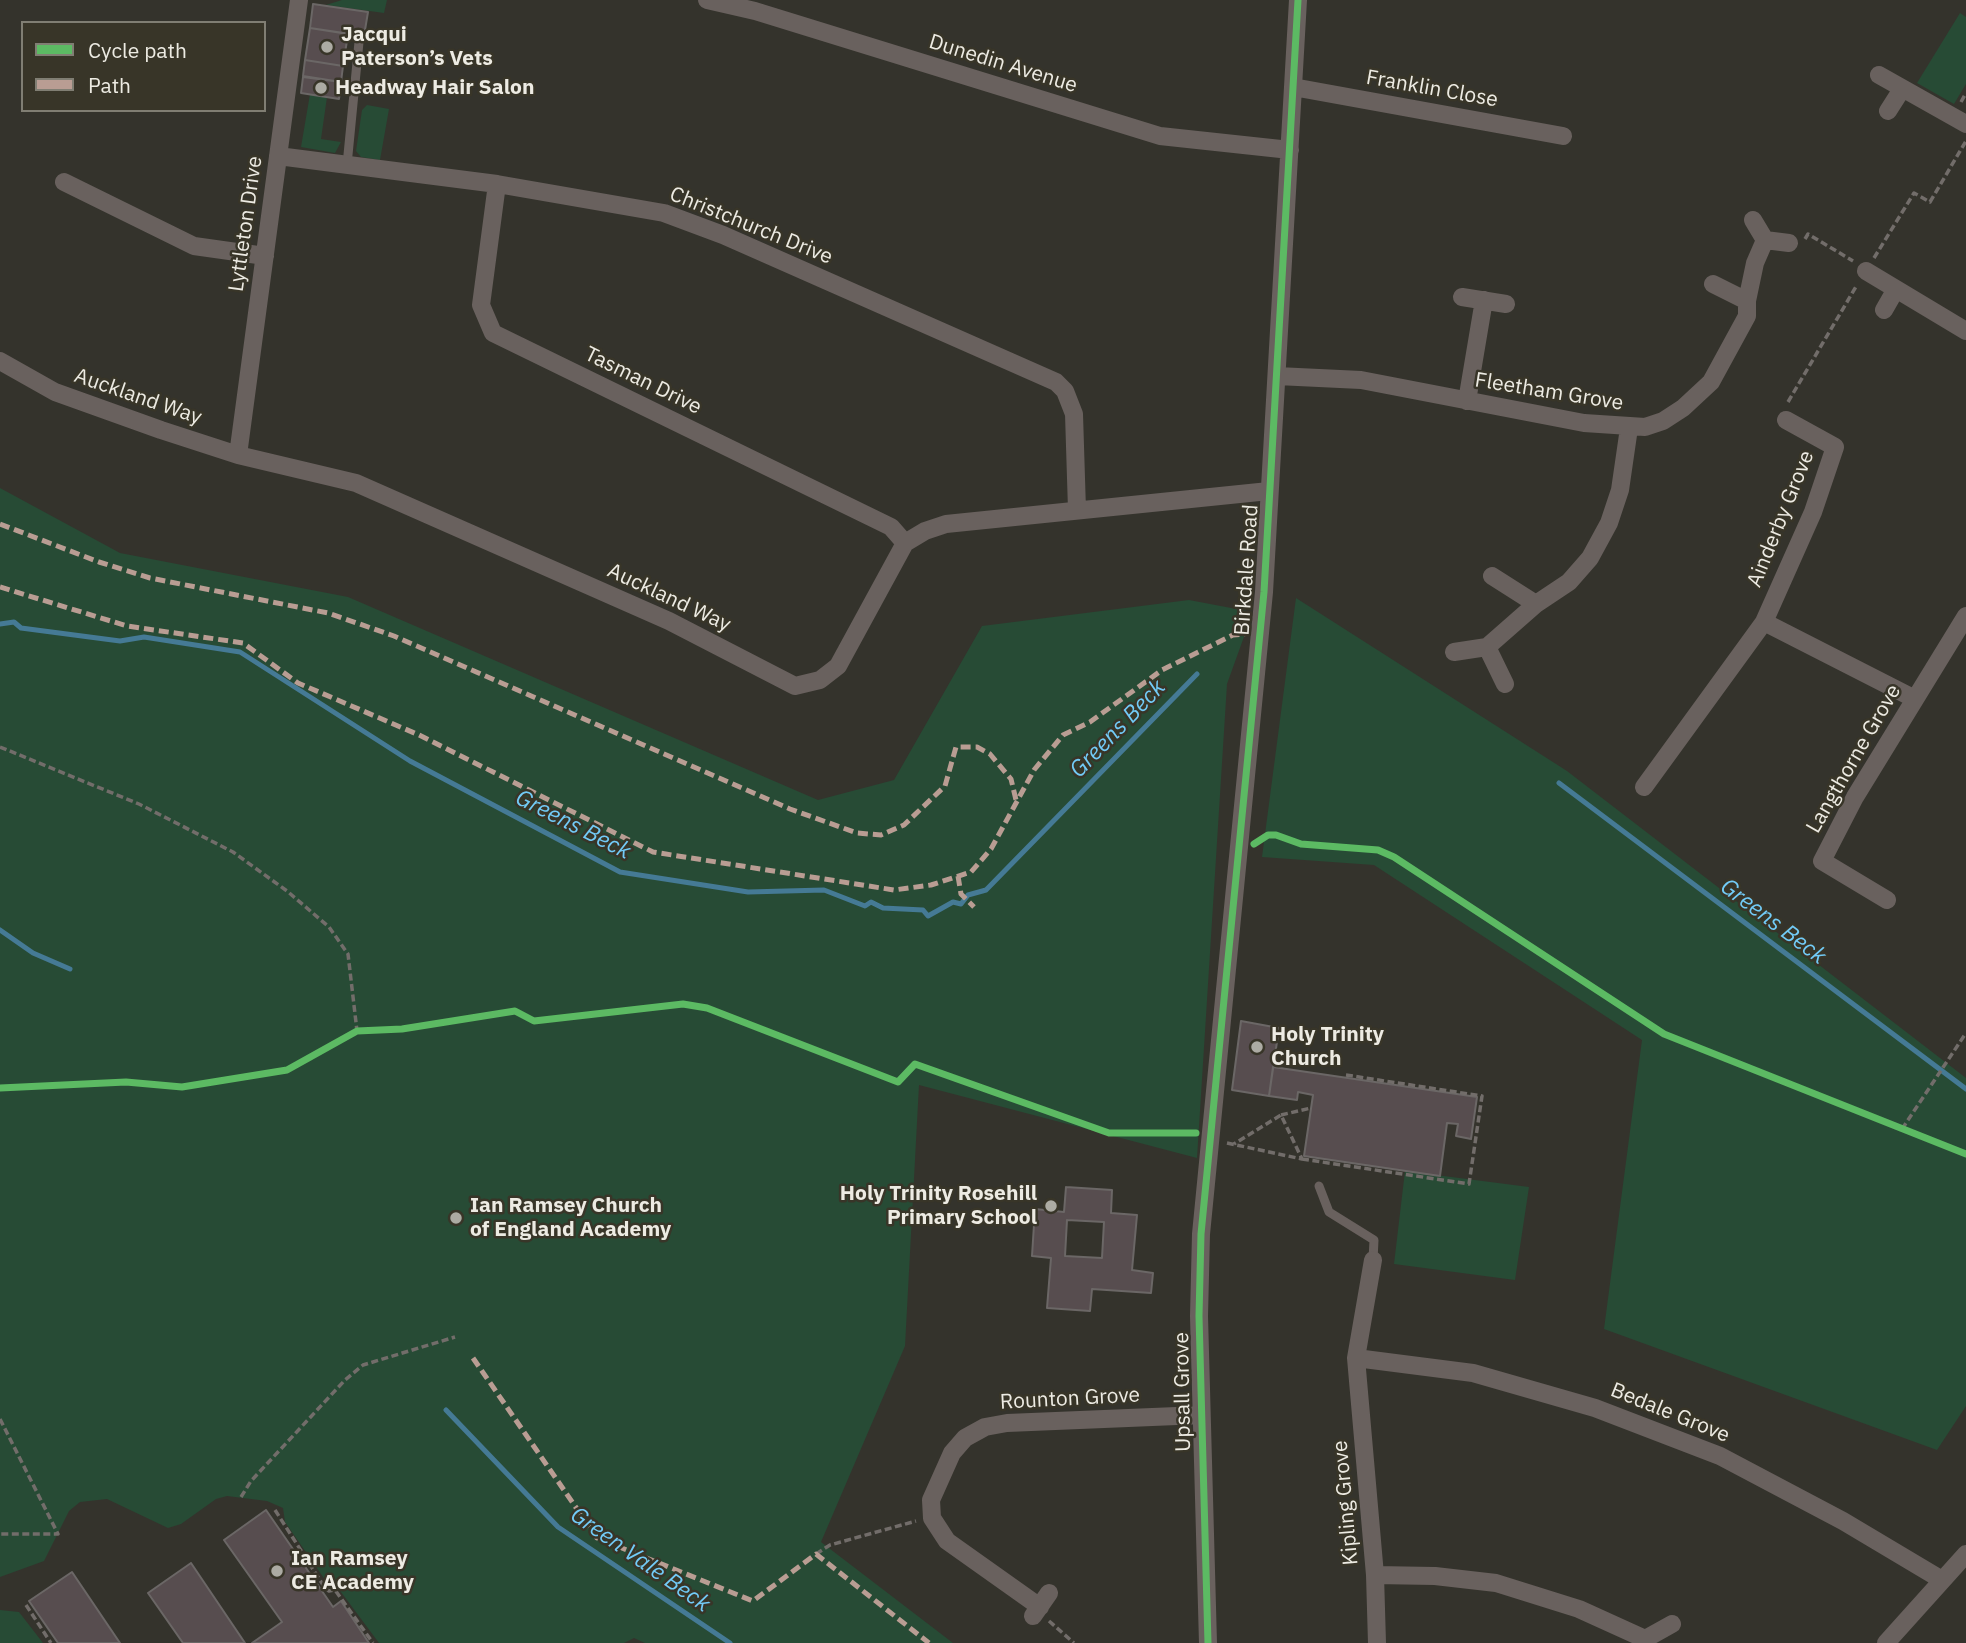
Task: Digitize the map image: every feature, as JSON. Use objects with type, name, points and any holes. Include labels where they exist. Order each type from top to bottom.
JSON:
[{"type":"street","name":"Lyttleton Drive","points":[[238,454],[299,0]]},
{"type":"street","name":"Dunedin Avenue","points":[[707,0],[768,15],[1160,136],[1290,150]]},
{"type":"street","name":"Birkdale Road","points":[[1218,1141],[1265,592],[1298,0]]},
{"type":"street","points":[[1879,75],[1966,124]]},
{"type":"street","name":"Franklin Close","points":[[1293,87],[1563,136]]},
{"type":"street","points":[[1888,111],[1902,89]]},
{"type":"street","name":"Christchurch Drive","points":[[278,156],[497,184],[664,213],[723,235],[1056,382],[1065,391],[1074,414],[1077,509]]},
{"type":"street","points":[[64,182],[194,246],[265,256]]},
{"type":"street","name":"Tasman Drive","points":[[497,184],[481,305],[493,333],[891,527],[905,543]]},
{"type":"street","points":[[1753,220],[1765,240],[1789,243]]},
{"type":"street","name":"Fleetham Grove","points":[[1276,376],[1361,380],[1584,423],[1645,427],[1663,421],[1683,408],[1711,382],[1747,316],[1747,301],[1755,263],[1765,240]]},
{"type":"street","points":[[1860,267],[1966,331]]},
{"type":"street","points":[[1713,284],[1747,301]]},
{"type":"street","points":[[1884,310],[1896,289]]},
{"type":"street","points":[[1462,297],[1506,304]]},
{"type":"street","points":[[1467,401],[1484,300]]},
{"type":"street","name":"Auckland Way","points":[[0,361],[55,392],[238,454],[356,483],[669,621],[795,686],[820,680],[838,666],[905,543]]},
{"type":"street","name":"Ainderby Grove","points":[[1644,787],[1764,622],[1813,512],[1835,447],[1786,420]]},
{"type":"street","points":[[1454,652],[1487,647],[1536,604],[1569,582],[1590,558],[1609,523],[1620,490],[1629,428]]},
{"type":"street","points":[[905,543],[946,524],[1269,491]]},
{"type":"street","points":[[1492,576],[1536,604]]},
{"type":"street","name":"Langthorne Grove","points":[[1887,900],[1822,861],[1855,797],[1966,616]]},
{"type":"street","name":"Ainderby Grove","points":[[1764,622],[1915,699]]},
{"type":"street","points":[[1487,647],[1505,684]]},
{"type":"street","name":"Upsall Grove","points":[[1208,1643],[1201,1415],[1201,1234],[1218,1141]]},
{"type":"street","name":"Kipling Grove","points":[[1373,1260],[1356,1358],[1375,1575],[1377,1643]]},
{"type":"street","name":"Bedale Grove","points":[[1356,1358],[1473,1373],[1595,1408],[1720,1456],[1843,1521],[1942,1580]]},
{"type":"street","name":"Rounton Grove","points":[[932,1518],[932,1500],[952,1453],[965,1438],[985,1427],[1007,1423],[1201,1415]]},
{"type":"street","points":[[932,1518],[947,1541],[1040,1607]]},
{"type":"street","points":[[1886,1643],[1966,1554]]},
{"type":"street","points":[[1375,1575],[1435,1576],[1496,1583],[1579,1609],[1645,1639],[1672,1624]]},
{"type":"lane","points":[[347,165],[359,42]]},
{"type":"lane","points":[[1320,1186],[1329,1212],[1374,1240],[1373,1260]]},
{"type":"path","points":[[1789,243],[1801,246],[1808,234],[1860,267]]},
{"type":"path","points":[[0,747],[139,804],[233,852],[287,891],[329,927],[348,954],[357,1031]]},
{"type":"path","points":[[345,1037],[357,1031],[368,1030]]},
{"type":"path","points":[[1902,1129],[1966,1033]]},
{"type":"path","points":[[1218,1141],[1302,1159],[1469,1184],[1482,1097],[1346,1075]]},
{"type":"path","points":[[1234,1144],[1280,1115],[1311,1108]]},
{"type":"path","points":[[1280,1115],[1302,1159]]},
{"type":"path","points":[[1889,1124],[1915,1134]]},
{"type":"path","points":[[241,1497],[251,1481],[345,1380],[363,1365],[455,1337]]},
{"type":"path","points":[[0,1419],[58,1535],[0,1534]]},
{"type":"path","points":[[275,1510],[325,1588],[329,1591],[335,1590],[373,1643]]},
{"type":"path","points":[[816,1554],[830,1545],[932,1518]]},
{"type":"path","points":[[26,1605],[51,1643]]},
{"type":"path","points":[[1040,1607],[1074,1643]]},
{"type":"green space","points":[[342,0],[387,0],[384,13],[326,5]]},
{"type":"green space","points":[[1960,13],[1966,17],[1966,84],[1954,104],[1917,83]]},
{"type":"green space","points":[[310,94],[327,97],[321,139],[341,142],[335,153],[301,147]]},
{"type":"green space","points":[[367,105],[389,109],[380,160],[361,157],[356,151],[362,110]]},
{"type":"green space","points":[[0,488],[120,553],[348,597],[818,800],[894,780],[982,626],[1189,600],[1247,611],[1245,634],[1227,684],[1197,1158],[919,1085],[905,1346],[821,1542],[953,1643],[645,1643],[634,1638],[624,1643],[379,1643],[335,1584],[330,1587],[285,1522],[283,1508],[267,1501],[227,1496],[216,1499],[181,1524],[168,1528],[107,1499],[80,1502],[69,1511],[44,1561],[0,1577]]},
{"type":"green space","points":[[1296,598],[1567,771],[1966,1078],[1966,1406],[1937,1450],[1604,1329],[1642,1040],[1374,865],[1262,857]]},
{"type":"green space","points":[[1405,1171],[1529,1187],[1515,1280],[1394,1264]]},
{"type":"green space","points":[[0,1610],[19,1612],[43,1643],[0,1643]]},
{"type":"building","points":[[313,4],[368,12],[364,36],[310,28]]},
{"type":"building","name":"Jacqui Paterson’s Vets","points":[[310,28],[348,34],[343,66],[305,60]]},
{"type":"building","points":[[305,60],[343,66],[341,82],[303,76]]},
{"type":"building","name":"Headway Hair Salon","points":[[303,77],[341,82],[339,99],[301,93]]},
{"type":"building","name":"Holy Trinity Church","points":[[1241,1021],[1279,1028],[1269,1096],[1232,1090]]},
{"type":"building","points":[[1273,1067],[1477,1097],[1471,1139],[1456,1136],[1458,1124],[1447,1123],[1440,1176],[1304,1156],[1313,1095],[1298,1092],[1297,1100],[1269,1096]]},
{"type":"building","points":[[1066,1187],[1112,1190],[1111,1213],[1137,1215],[1132,1270],[1153,1273],[1151,1293],[1092,1289],[1090,1311],[1047,1308],[1051,1258],[1032,1256],[1035,1209],[1064,1212]],"holes":[[[1067,1220],[1104,1222],[1102,1258],[1065,1256]]]},
{"type":"building","name":"Ian Ramsey CE Academy","points":[[266,1510],[333,1607],[341,1601],[369,1643],[252,1643],[282,1622],[224,1540]]},
{"type":"building","points":[[191,1563],[245,1643],[183,1643],[148,1593]]},
{"type":"building","points":[[72,1572],[120,1643],[58,1643],[29,1601]]},
{"type":"waterway","name":"Greens Beck","points":[[0,624],[14,622],[21,628],[120,641],[144,637],[240,652],[410,761],[620,872],[748,892],[824,890],[865,906],[871,902],[883,908],[923,910],[928,916],[953,902],[961,904],[968,895],[986,890],[1197,674]]},
{"type":"waterway","name":"Greens Beck","points":[[1559,783],[1966,1089]]},
{"type":"waterway","points":[[0,930],[33,953],[70,969]]},
{"type":"waterway","name":"Green Vale Beck","points":[[446,1410],[558,1527],[730,1643]]},
{"type":"marked path","points":[[0,524],[99,562],[150,578],[328,613],[394,636],[790,809],[857,833],[881,835],[904,825],[945,786],[956,747],[977,747],[990,754],[1011,779],[1016,800]]},
{"type":"marked path","points":[[0,587],[127,626],[243,643],[298,683],[419,735],[653,852],[894,890],[931,885],[971,872],[991,849],[1034,770],[1063,735],[1090,722],[1162,670],[1233,635],[1245,634]]},
{"type":"marked path","points":[[958,876],[961,894],[974,907]]},
{"type":"marked path","points":[[473,1358],[597,1538],[753,1601],[816,1554],[929,1643]]},
{"type":"cycle path","points":[[1208,1643],[1199,1316],[1201,1234],[1264,592],[1298,0]]},
{"type":"cycle path","points":[[1254,844],[1268,835],[1276,835],[1301,844],[1378,850],[1394,857],[1664,1034],[1966,1154]]},
{"type":"cycle path","points":[[0,1088],[126,1082],[182,1087],[287,1070],[357,1031],[402,1029],[515,1011],[534,1021],[683,1004],[707,1008],[898,1082],[915,1064],[1109,1133],[1196,1133]]},
{"type":"place","name":"Jacqui Paterson’s Vets","points":[[327,47]]},
{"type":"place","name":"Headway Hair Salon","points":[[321,88]]},
{"type":"place","name":"Holy Trinity Church","points":[[1257,1047]]},
{"type":"place","name":"Holy Trinity Rosehill Primary School","points":[[1051,1206]]},
{"type":"place","name":"Ian Ramsey Church of England Academy","points":[[456,1218]]},
{"type":"place","name":"Ian Ramsey CE Academy","points":[[277,1571]]}]
